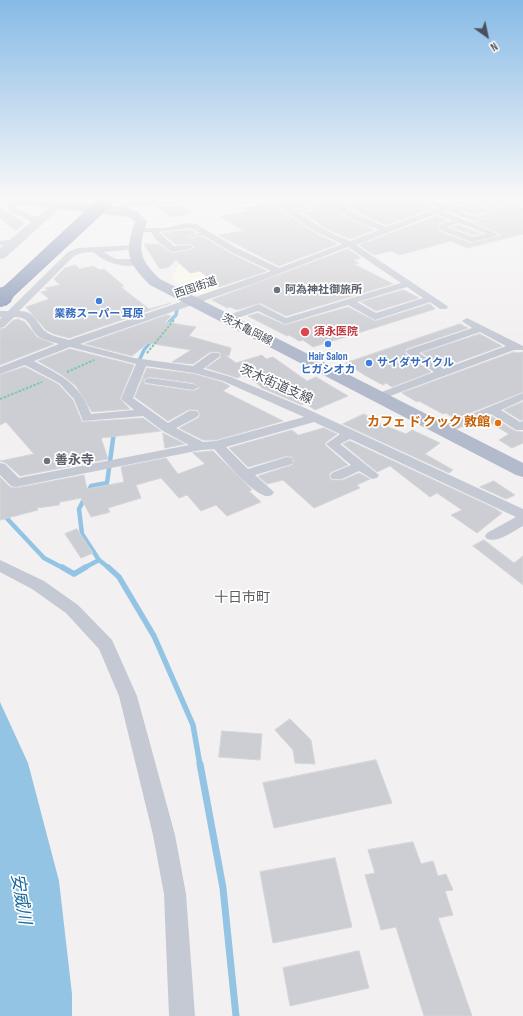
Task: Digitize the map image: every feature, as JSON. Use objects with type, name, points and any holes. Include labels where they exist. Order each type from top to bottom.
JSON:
[{"type":"highway","points":[[0,299],[56,247]]},
{"type":"main road","name":"茨木亀岡線","points":[[133,247],[137,262],[155,282],[186,304],[226,319],[523,470]]},
{"type":"street","points":[[0,255],[9,247]]},
{"type":"street","points":[[0,325],[6,313],[71,254],[78,251],[128,247]]},
{"type":"street","points":[[170,247],[172,249],[186,250]]},
{"type":"street","points":[[230,247],[279,271]]},
{"type":"street","name":"西国街道","points":[[0,371],[69,344],[279,271],[341,247]]},
{"type":"street","points":[[355,247],[409,283],[430,300],[443,307]]},
{"type":"street","points":[[96,250],[105,258],[119,263],[137,262]]},
{"type":"street","points":[[226,319],[259,307],[285,321],[409,283]]},
{"type":"street","points":[[349,301],[375,317],[430,300]]},
{"type":"street","name":"茨木街道支線","points":[[6,313],[23,314],[34,321],[42,334],[69,344],[142,362],[195,370],[227,379],[523,515]]},
{"type":"street","points":[[467,320],[519,348]]},
{"type":"street","points":[[443,373],[411,352],[481,328]]},
{"type":"street","points":[[378,397],[443,373],[519,348]]},
{"type":"street","points":[[195,370],[215,355]]},
{"type":"street","points":[[25,362],[63,381],[79,398],[88,418],[146,412]]},
{"type":"street","points":[[142,362],[127,399],[168,428],[201,446]]},
{"type":"street","points":[[172,384],[183,369]]},
{"type":"street","points":[[150,381],[192,387]]},
{"type":"street","points":[[444,430],[523,396]]},
{"type":"street","points":[[492,409],[520,427],[523,426]]},
{"type":"street","points":[[168,428],[193,414]]},
{"type":"street","points":[[0,467],[16,483],[37,486],[201,446],[217,445],[314,418]]},
{"type":"street","points":[[349,434],[332,444],[372,475]]},
{"type":"street","points":[[217,445],[245,474],[267,492]]},
{"type":"street","points":[[245,474],[287,461]]},
{"type":"street","points":[[337,476],[360,466]]},
{"type":"street","points":[[492,536],[523,520]]},
{"type":"street","points":[[0,565],[38,585],[72,609],[106,645],[128,696],[164,835],[176,894],[182,1016]]},
{"type":"path","points":[[142,362],[149,348],[186,304]]},
{"type":"shaded area","points":[[213,257],[244,281],[203,296],[174,281],[174,274],[179,264]]},
{"type":"water","name":"安威川","points":[[0,702],[28,763],[59,881],[72,994],[72,1016],[0,1016]]},
{"type":"building","points":[[146,247],[164,247],[172,253],[194,248],[221,247],[267,271],[219,287],[200,271],[190,273],[176,260],[169,267],[160,269]]},
{"type":"building","points":[[242,247],[329,247],[279,266]]},
{"type":"building","points":[[363,247],[428,247],[400,255],[391,251],[374,255]]},
{"type":"building","points":[[348,249],[361,258],[353,260],[359,263],[354,264],[393,284],[286,316],[260,303],[237,310],[230,307],[227,308],[212,300]]},
{"type":"building","points":[[75,265],[80,269],[93,266],[100,270],[104,269],[124,286],[121,287],[149,309],[171,303],[69,338],[54,334],[46,330],[26,307],[49,299],[41,292],[48,290],[45,288],[60,285],[54,279],[65,268]]},
{"type":"building","points":[[404,290],[419,298],[376,311],[361,302]]},
{"type":"building","points":[[430,304],[435,309],[313,347],[303,340],[299,341],[289,335],[287,336],[248,316],[258,313],[285,325],[348,307],[375,321]]},
{"type":"building","points":[[167,315],[171,316],[165,322],[196,327],[189,336],[231,348],[229,356],[225,355],[236,363],[262,355],[266,359],[273,357],[307,381],[316,377],[348,396],[315,410],[305,403],[302,405],[262,388],[251,378],[242,375],[238,378],[206,368],[220,358],[221,354],[219,352],[210,352],[193,364],[172,362],[191,350],[148,343],[132,356],[85,344]]},
{"type":"building","points":[[18,319],[25,322],[37,337],[54,344],[0,365],[0,329],[5,328],[12,321]]},
{"type":"building","points":[[460,324],[468,328],[406,349],[405,353],[431,372],[392,387],[386,383],[383,385],[346,363]]},
{"type":"building","points":[[480,334],[502,346],[444,367],[422,353]]},
{"type":"building","points":[[70,349],[134,365],[120,399],[130,409],[92,412],[76,386],[62,375],[38,361]]},
{"type":"building","points":[[514,352],[523,352],[523,392],[455,419],[446,413],[443,414],[419,401],[417,402],[402,393]]},
{"type":"building","points":[[25,367],[58,384],[73,400],[82,422],[143,418],[161,431],[101,438],[108,459],[20,476],[6,463],[0,461],[34,454],[6,422],[0,425],[0,375]]},
{"type":"building","points":[[147,368],[194,374],[222,382],[230,386],[223,391],[283,421],[216,440],[203,440],[179,428],[198,418],[200,415],[198,410],[188,410],[168,421],[135,397]],"holes":[[[150,377],[193,383],[200,388],[193,391],[145,384],[143,380]]]},
{"type":"building","points":[[523,402],[523,420],[520,420],[504,410]]},
{"type":"building","points":[[364,414],[381,424],[406,434],[412,430],[440,443],[425,454],[453,470],[449,473],[343,424]]},
{"type":"building","points":[[491,416],[515,431],[523,432],[523,443],[512,448],[499,440],[509,434],[484,419]]},
{"type":"building","points":[[324,428],[337,434],[325,443],[325,445],[348,465],[331,472],[329,475],[331,480],[343,480],[359,473],[370,479],[357,485],[360,488],[314,508],[283,480],[267,484],[258,476],[292,465],[294,461],[292,457],[287,456],[248,467],[229,448],[292,430],[298,435]]},
{"type":"building","points":[[163,433],[185,444],[165,448]]},
{"type":"building","points":[[350,441],[502,513],[477,533],[451,515],[462,510],[437,493],[430,497],[390,466],[377,472],[343,444]]},
{"type":"building","points":[[213,451],[252,490],[249,491],[261,502],[227,516],[216,505],[201,511],[187,495],[179,498],[161,478],[136,485],[141,498],[108,508],[110,512],[91,517],[81,498],[60,502],[59,505],[37,508],[38,510],[0,520],[0,477],[10,487],[16,488],[84,475],[87,489],[124,482],[121,467],[166,458],[178,474],[205,464],[193,453]]},
{"type":"building","points":[[494,481],[515,495],[506,499],[480,487]]},
{"type":"building","points":[[77,529],[93,553],[81,558],[65,534]]},
{"type":"building","points":[[484,540],[514,563],[523,556],[523,585],[473,546]]},
{"type":"building","points":[[290,719],[311,740],[315,764],[295,763],[293,750],[275,730]]},
{"type":"building","points":[[222,731],[262,734],[260,760],[219,757]]},
{"type":"building","points":[[376,760],[392,803],[274,828],[263,783]]},
{"type":"building","points":[[413,842],[421,864],[433,861],[438,876],[446,874],[453,890],[445,891],[453,915],[438,918],[472,1016],[424,1016],[396,927],[381,930],[365,875],[375,873],[368,850]]},
{"type":"building","points":[[335,858],[352,927],[273,943],[260,872]]},
{"type":"building","points":[[359,951],[369,988],[290,1006],[283,968]]},
{"type":"waterway","points":[[165,326],[176,315],[177,309]]},
{"type":"waterway","points":[[138,363],[144,350],[153,339]]},
{"type":"waterway","points":[[99,560],[82,534],[79,509],[91,486],[107,483],[114,432]]},
{"type":"waterway","points":[[0,511],[44,558],[63,568]]},
{"type":"waterway","points":[[84,568],[99,560]]},
{"type":"waterway","points":[[99,560],[109,568]]},
{"type":"waterway","points":[[62,567],[74,574],[86,567]]},
{"type":"waterway","points":[[108,567],[119,577],[154,636],[193,725],[200,765]]},
{"type":"waterway","points":[[200,764],[223,888],[236,1016]]},
{"type":"place","name":"阿為神社御旅所","points":[[277,290]]},
{"type":"place","name":"業務スーパー 耳原","points":[[99,301]]},
{"type":"place","name":"須永医院","points":[[305,332]]},
{"type":"place","name":"Hair Salon ヒガシオカ","points":[[328,344]]},
{"type":"place","name":"サイダサイクル","points":[[369,363]]},
{"type":"place","name":"カフェ ド クック 敦館","points":[[498,423]]},
{"type":"place","name":"善永寺","points":[[47,461]]},
{"type":"district","name":"十日市町","points":[[242,598]]}]
